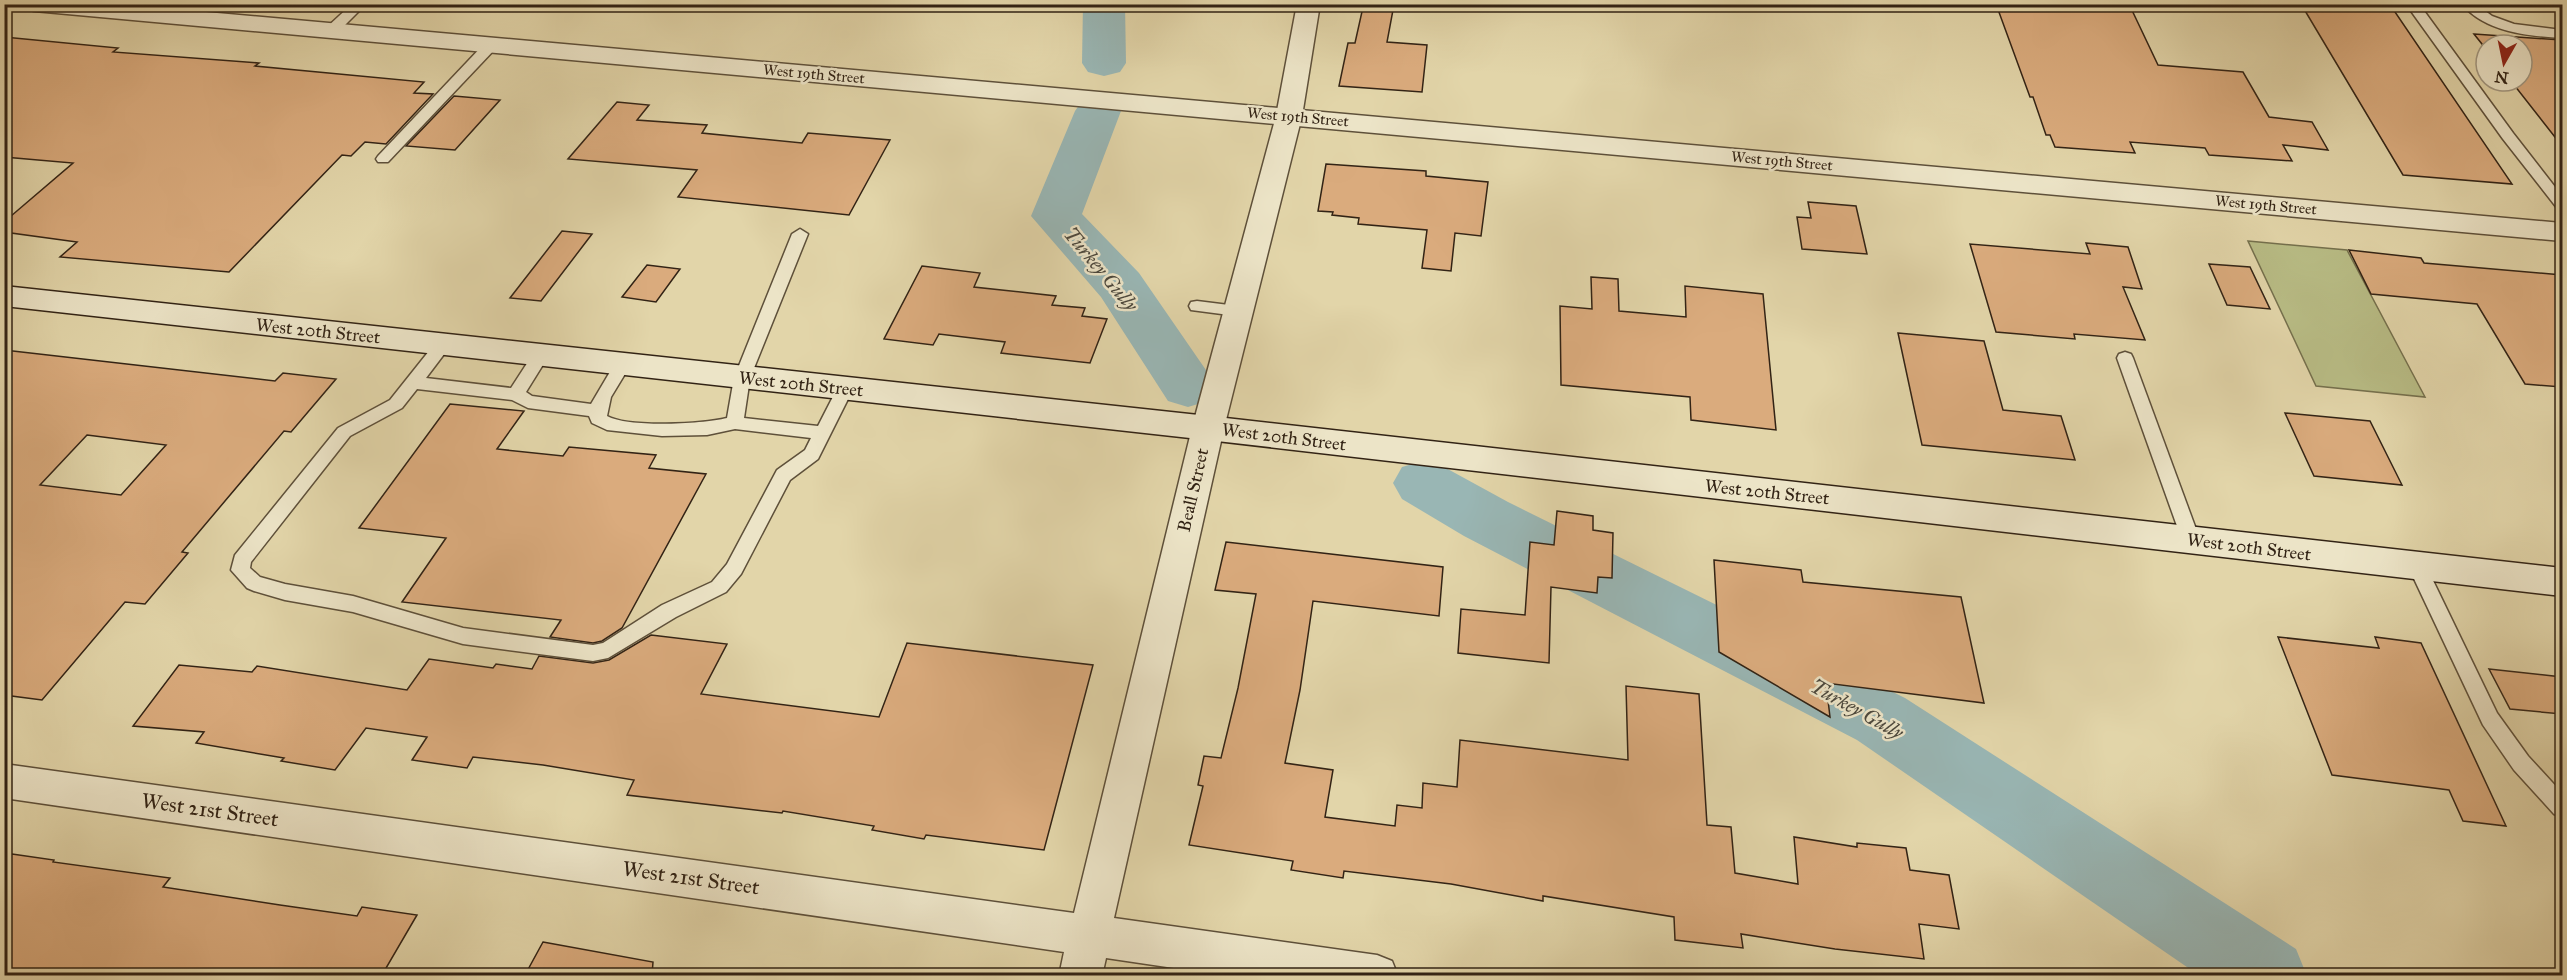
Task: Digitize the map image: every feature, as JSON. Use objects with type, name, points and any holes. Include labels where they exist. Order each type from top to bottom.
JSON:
[{"type":"street","name":"West 19th Street","points":[[34,4],[491,45],[1042,100],[1289,116],[2562,232]]},
{"type":"street","name":"Beall Street","points":[[1080,975],[1208,428],[1289,116],[1309,4]]},
{"type":"street","name":"West 20th Street","points":[[4,296],[1208,428],[2562,582]]},
{"type":"street","name":"West 21st Street","points":[[4,781],[1377,975]]},
{"type":"lane","points":[[331,31],[360,4]]},
{"type":"lane","points":[[2412,4],[2562,205]]},
{"type":"lane","points":[[2468,4],[2479,13],[2504,25],[2562,34]]},
{"type":"lane","points":[[382,159],[491,45]]},
{"type":"lane","points":[[735,423],[742,378],[800,234]]},
{"type":"lane","points":[[1197,306],[1237,311]]},
{"type":"lane","points":[[443,345],[396,404],[344,432],[249,551],[242,560],[240,570],[254,584],[353,604],[462,636],[593,653],[608,650],[669,611],[718,586],[734,569],[783,476],[812,454],[845,389]]},
{"type":"lane","points":[[516,394],[541,355]]},
{"type":"lane","points":[[2125,358],[2191,540]]},
{"type":"lane","points":[[623,364],[604,393],[597,411],[598,419],[607,424],[662,430],[707,429],[735,423],[823,433]]},
{"type":"lane","points":[[412,383],[516,394],[528,402],[597,411]]},
{"type":"lane","points":[[2417,566],[2490,719],[2521,763],[2562,807]]},
{"type":"green space","points":[[2248,241],[2347,250],[2425,397],[2316,386]]},
{"type":"building","points":[[1996,4],[2129,4],[2158,65],[2243,72],[2269,117],[2312,122],[2328,150],[2283,145],[2292,161],[2209,155],[2205,148],[2130,142],[2135,153],[2055,147],[2050,135],[2046,135],[2033,97],[2030,97]]},
{"type":"building","points":[[2301,4],[2393,9],[2512,184],[2403,175]]},
{"type":"building","points":[[1363,7],[1393,10],[1387,42],[1427,45],[1422,92],[1339,86],[1348,43],[1355,43]]},
{"type":"building","points":[[4,37],[118,48],[113,52],[259,63],[255,66],[424,82],[414,93],[433,94],[386,144],[365,142],[351,156],[342,155],[229,272],[60,257],[77,242],[4,232],[4,222],[73,163],[4,157]]},
{"type":"building","points":[[2534,38],[2562,40],[2562,146],[2520,93],[2534,93]]},
{"type":"building","points":[[454,96],[500,100],[455,150],[406,146]]},
{"type":"building","points":[[617,102],[649,105],[637,120],[707,125],[702,133],[802,143],[808,133],[890,140],[849,215],[678,197],[697,170],[568,159]]},
{"type":"building","points":[[1326,164],[1426,171],[1426,176],[1488,182],[1481,236],[1455,233],[1451,271],[1422,268],[1427,230],[1358,224],[1359,218],[1318,211]]},
{"type":"building","points":[[1808,202],[1856,206],[1867,254],[1802,249],[1797,217],[1811,218]]},
{"type":"building","points":[[562,231],[592,234],[541,301],[510,298]]},
{"type":"building","points":[[2086,243],[2128,247],[2142,289],[2123,287],[2145,340],[2074,334],[2075,339],[1996,332],[1970,244],[2090,254]]},
{"type":"building","points":[[2349,250],[2421,258],[2424,263],[2562,275],[2562,387],[2525,384],[2477,304],[2371,294]]},
{"type":"building","points":[[2209,264],[2250,267],[2270,309],[2227,305]]},
{"type":"building","points":[[647,265],[680,269],[656,302],[622,297]]},
{"type":"building","points":[[922,266],[980,273],[974,287],[1056,296],[1052,305],[1085,308],[1082,316],[1107,319],[1090,363],[1001,353],[1005,342],[939,334],[933,345],[884,339]]},
{"type":"building","points":[[1591,277],[1618,279],[1619,311],[1686,317],[1685,286],[1763,294],[1776,430],[1691,420],[1690,397],[1561,385],[1560,306],[1592,309]]},
{"type":"building","points":[[1898,333],[1984,341],[2003,410],[2061,416],[2075,460],[1922,445]]},
{"type":"building","points":[[4,350],[275,381],[283,373],[336,379],[291,432],[284,431],[182,552],[188,553],[145,604],[125,602],[42,700],[4,695]],"holes":[[[87,435],[166,445],[121,495],[40,485]]]},
{"type":"building","points":[[450,404],[524,411],[497,449],[563,456],[569,447],[656,455],[649,468],[706,474],[622,628],[602,641],[593,643],[550,637],[561,620],[402,602],[446,538],[359,528]]},
{"type":"building","points":[[2285,413],[2370,421],[2402,485],[2314,476]]},
{"type":"building","points":[[1557,511],[1593,516],[1593,530],[1613,533],[1612,578],[1598,577],[1597,593],[1551,587],[1549,663],[1458,653],[1461,609],[1525,615],[1530,542],[1554,545]]},
{"type":"building","points":[[1226,542],[1443,567],[1439,616],[1313,601],[1300,690],[1285,763],[1333,770],[1325,817],[1395,826],[1397,805],[1422,808],[1423,783],[1457,787],[1460,740],[1628,760],[1626,686],[1699,694],[1707,825],[1731,827],[1735,873],[1798,884],[1794,837],[1857,847],[1857,843],[1906,848],[1910,870],[1949,875],[1959,929],[1919,924],[1924,959],[1835,949],[1741,934],[1743,948],[1675,940],[1674,917],[1543,896],[1543,901],[1451,884],[1344,871],[1343,878],[1291,870],[1293,861],[1189,845],[1203,786],[1198,785],[1204,756],[1221,758],[1238,688],[1256,594],[1215,590]]},
{"type":"building","points":[[1714,560],[1801,570],[1803,582],[1961,597],[1984,703],[1826,683],[1830,717],[1719,652]]},
{"type":"building","points":[[651,635],[727,644],[701,694],[879,717],[907,643],[1093,665],[1044,850],[926,835],[924,839],[872,830],[874,826],[783,811],[782,813],[627,795],[634,780],[543,765],[473,757],[467,768],[412,760],[427,737],[366,728],[335,770],[281,761],[284,758],[196,743],[204,732],[133,726],[179,665],[252,672],[257,666],[407,690],[429,659],[493,668],[496,664],[532,669],[539,656],[593,663],[609,660]]},
{"type":"building","points":[[2278,637],[2379,648],[2375,637],[2421,643],[2506,826],[2463,821],[2449,790],[2332,775]]},
{"type":"building","points":[[2489,669],[2562,677],[2562,714],[2510,709]]},
{"type":"building","points":[[12,854],[170,878],[163,887],[280,905],[357,916],[362,907],[417,915],[382,975],[4,975],[4,864]]},
{"type":"building","points":[[543,942],[653,962],[652,975],[525,975]]},
{"type":"waterway","name":"Turkey Gully","points":[[1104,4],[1104,63]]},
{"type":"waterway","name":"Turkey Gully","points":[[1098,111],[1056,216],[1120,285],[1188,387]]},
{"type":"waterway","name":"Turkey Gully","points":[[1423,483],[1486,519],[1881,719],[2268,976]]}]
